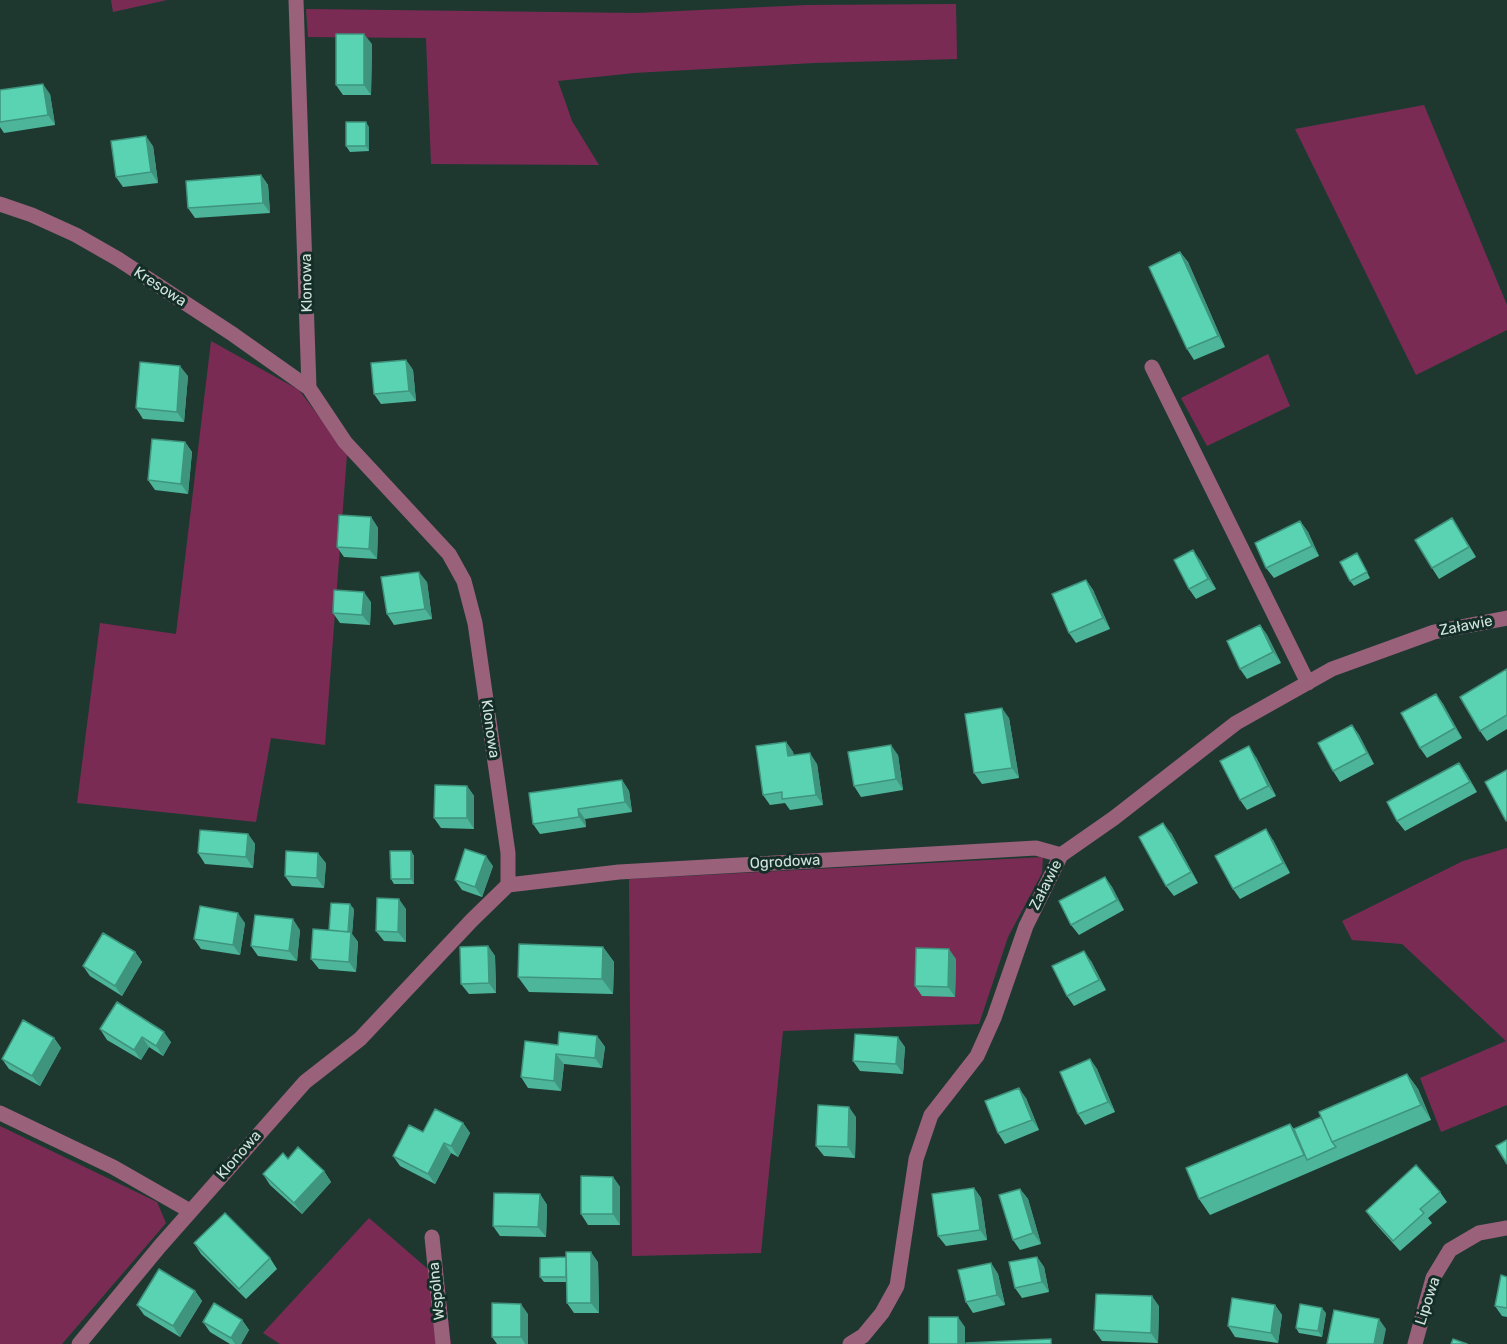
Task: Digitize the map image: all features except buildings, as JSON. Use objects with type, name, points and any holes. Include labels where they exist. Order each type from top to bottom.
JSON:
[{"type":"street","name":"Klonowa","points":[[79,1344],[190,1211],[305,1082],[360,1039],[508,885],[508,853],[475,623],[464,581],[449,554],[345,442],[309,388],[296,0]]},
{"type":"street","name":"Kresowa","points":[[0,204],[32,215],[76,235],[118,259],[234,335],[309,388]]},
{"type":"street","points":[[1152,367],[1308,683]]},
{"type":"street","name":"Załawie","points":[[861,1341],[882,1313],[897,1286],[916,1159],[931,1116],[977,1056],[994,1018],[1026,926],[1061,855],[1114,818],[1236,723],[1332,669],[1434,632],[1507,618]]},
{"type":"street","name":"Ogrodowa","points":[[508,885],[619,872],[1036,848],[1061,855]]},
{"type":"street","points":[[0,1113],[113,1167],[190,1211]]},
{"type":"street","name":"Lipowa","points":[[1415,1344],[1433,1278],[1450,1250],[1479,1233],[1507,1228]]},
{"type":"street","name":"Wspólna","points":[[432,1237],[443,1344]]},
{"type":"shaded area","points":[[111,0],[167,0],[113,12]]},
{"type":"shaded area","points":[[956,4],[957,59],[814,63],[634,73],[558,81],[572,121],[599,165],[431,164],[426,38],[308,37],[306,9],[637,13],[807,5]]},
{"type":"shaded area","points":[[1424,105],[1507,305],[1507,330],[1416,375],[1295,129]]},
{"type":"shaded area","points":[[211,341],[299,390],[347,454],[325,745],[271,738],[256,822],[77,803],[100,623],[176,634]]},
{"type":"shaded area","points":[[1268,354],[1290,406],[1207,446],[1181,398]]},
{"type":"shaded area","points":[[1507,848],[1507,1105],[1441,1132],[1420,1078],[1506,1041],[1402,944],[1352,940],[1342,921],[1463,861]]},
{"type":"shaded area","points":[[1043,857],[1042,873],[1008,937],[979,1024],[783,1031],[761,1253],[632,1256],[629,879]]},
{"type":"shaded area","points":[[0,1126],[157,1202],[166,1223],[62,1344],[0,1344]]},
{"type":"shaded area","points":[[369,1218],[444,1283],[451,1344],[280,1344],[263,1333]]}]
